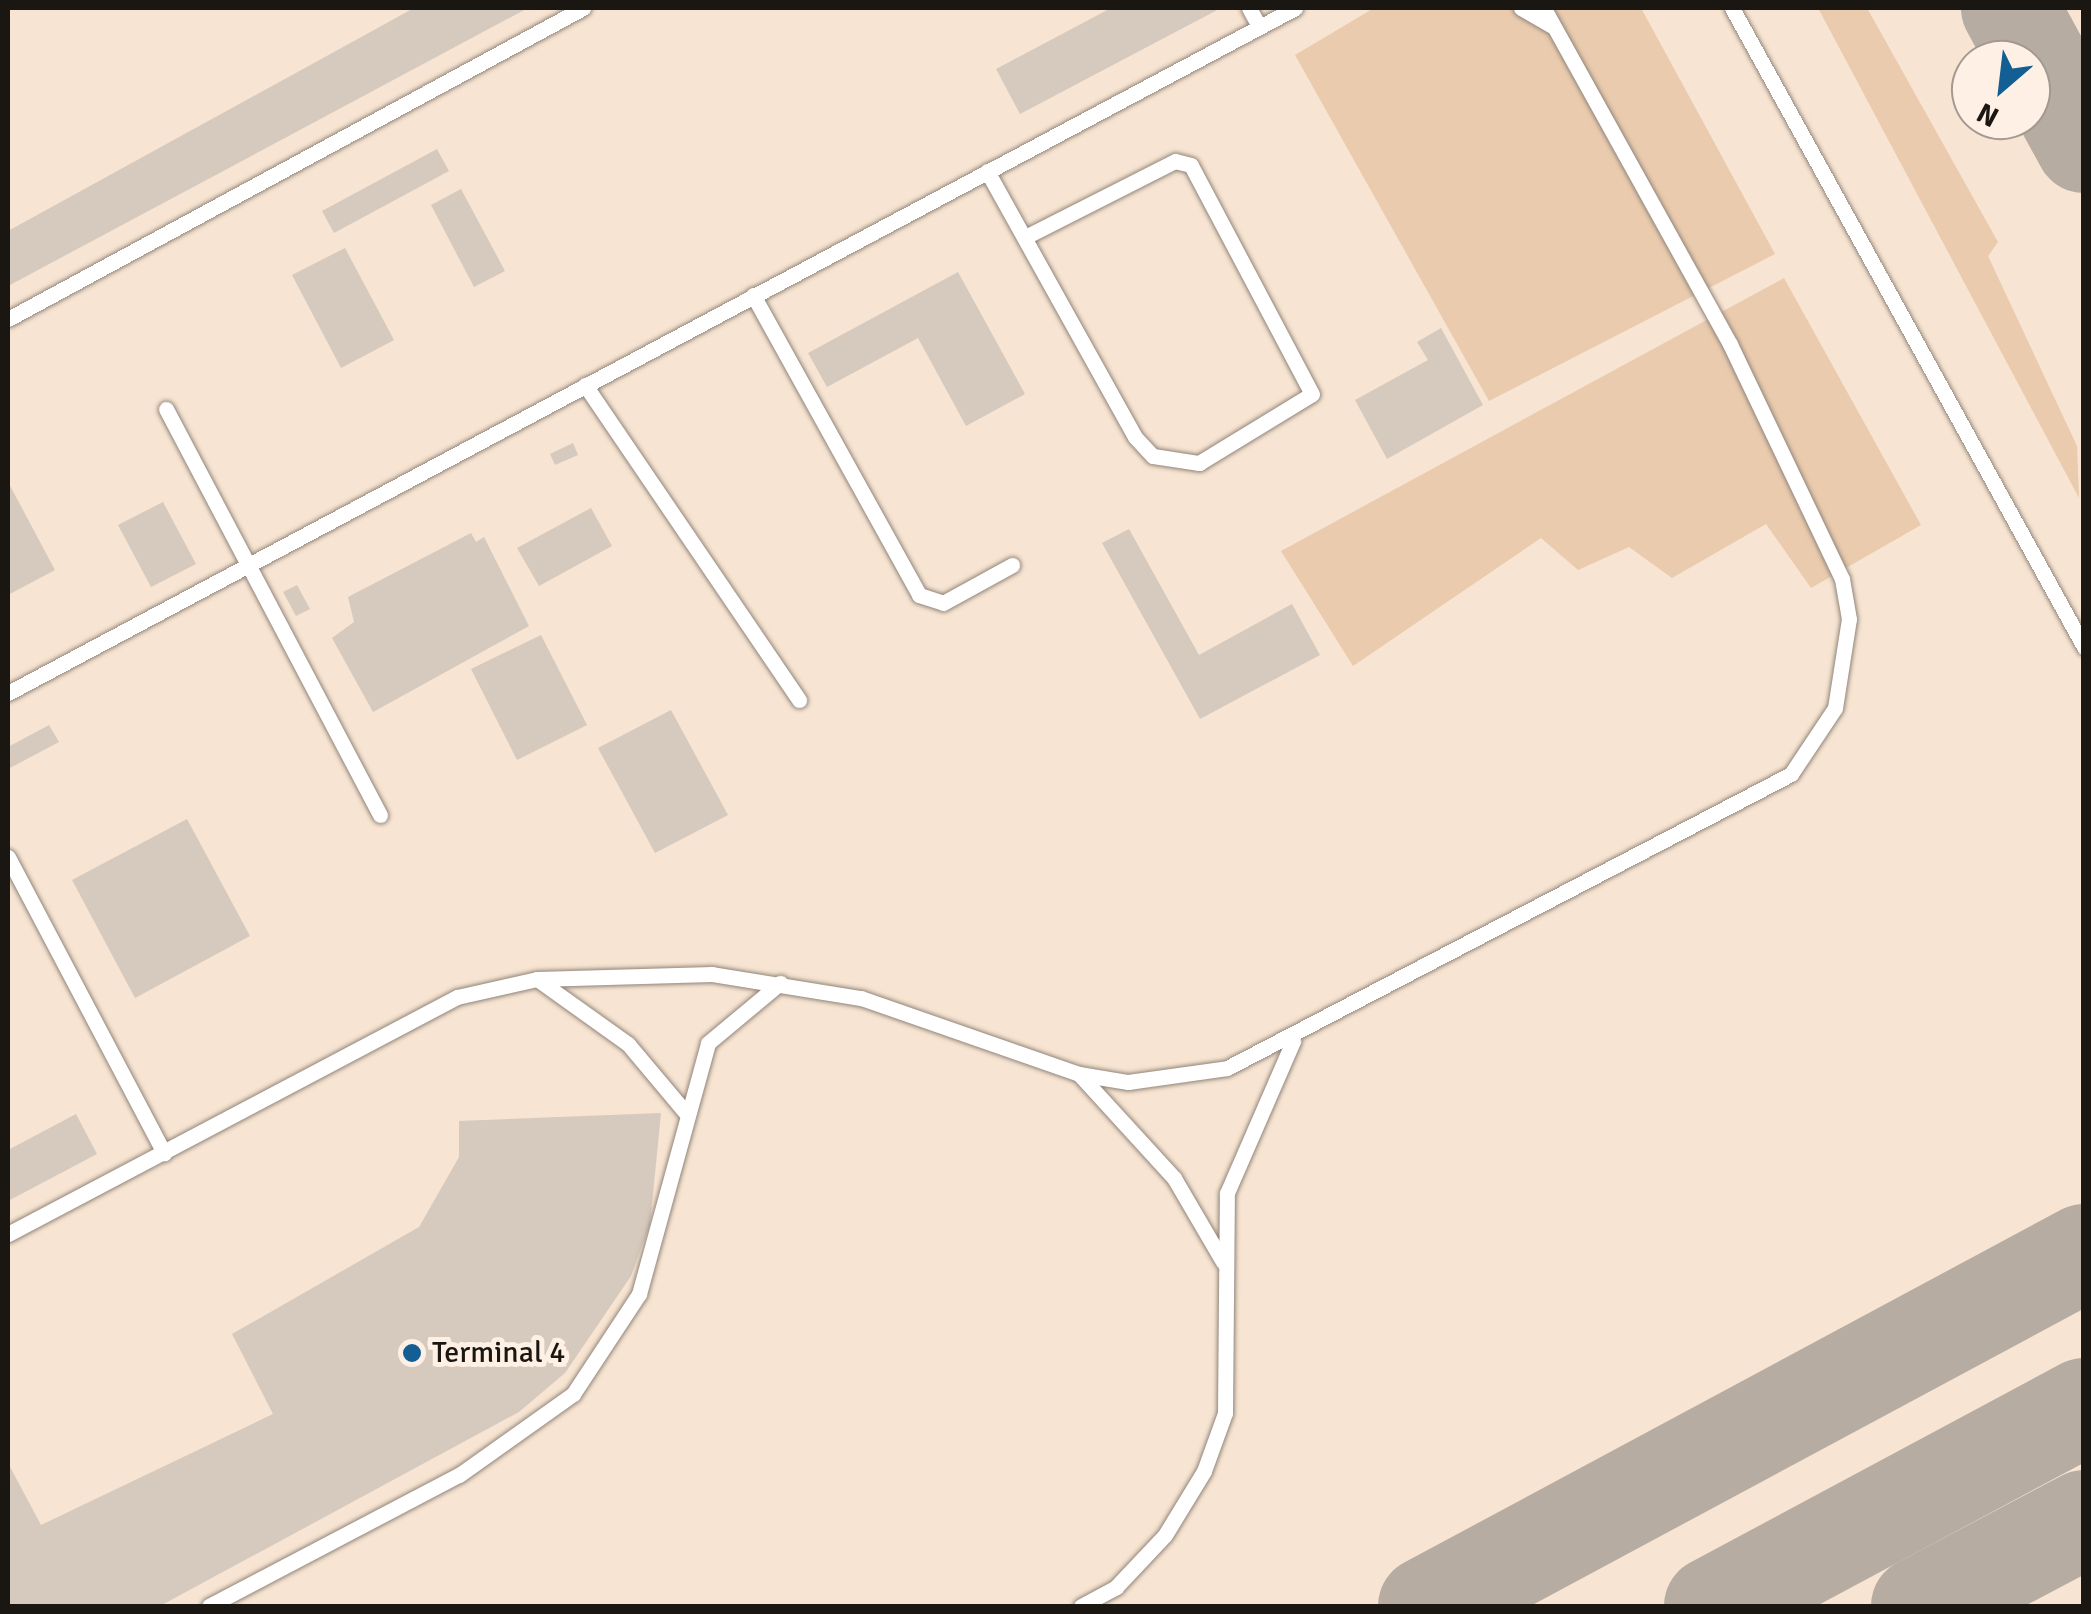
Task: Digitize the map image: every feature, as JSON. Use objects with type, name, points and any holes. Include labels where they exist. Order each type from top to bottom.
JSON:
[{"type":"lane","points":[[8,319],[582,8]]},
{"type":"lane","points":[[1249,8],[1260,26]]},
{"type":"lane","points":[[8,692],[252,567],[585,385],[1296,8]]},
{"type":"lane","points":[[1521,8],[1554,27]]},
{"type":"lane","points":[[8,1234],[458,996],[537,979],[712,974],[780,983],[861,998],[1080,1074],[1167,1080],[1293,1041],[1754,798],[1792,774],[1835,708],[1850,619],[1842,579],[1730,344],[1544,8]]},
{"type":"lane","points":[[1732,8],[2084,647]]},
{"type":"lane","points":[[987,171],[1025,237],[1153,456],[1198,463],[1312,394],[1197,170],[1184,162],[1025,237]]},
{"type":"lane","points":[[754,296],[919,594],[943,603],[1012,566]]},
{"type":"lane","points":[[585,385],[799,700]]},
{"type":"lane","points":[[166,409],[380,815]]},
{"type":"lane","points":[[8,857],[164,1154]]},
{"type":"lane","points":[[537,979],[628,1044],[685,1112]]},
{"type":"lane","points":[[209,1606],[459,1475],[573,1394],[638,1294],[685,1112],[719,1025],[780,983]]},
{"type":"lane","points":[[1081,1606],[1116,1588],[1166,1535],[1204,1471],[1225,1413],[1223,1262],[1232,1177],[1293,1041]]},
{"type":"lane","points":[[1080,1074],[1174,1178],[1223,1262]]},
{"type":"shaded area","points":[[8,8],[2083,8],[2083,1606],[8,1606]]},
{"type":"shaded area","points":[[1374,8],[1641,8],[1775,254],[1489,401],[1295,55]]},
{"type":"shaded area","points":[[1818,8],[1867,8],[1998,242],[1988,256],[2077,446],[2079,498]]},
{"type":"shaded area","points":[[1784,278],[1921,525],[1811,588],[1766,524],[1672,578],[1629,547],[1578,570],[1541,538],[1353,666],[1281,551]]},
{"type":"building","points":[[414,8],[528,8],[8,286],[8,231]]},
{"type":"building","points":[[1111,8],[1221,8],[1020,114],[996,69]]},
{"type":"building","points":[[437,149],[449,171],[334,233],[322,211]]},
{"type":"building","points":[[461,189],[505,271],[474,287],[431,205]]},
{"type":"building","points":[[345,248],[394,340],[341,368],[292,275]]},
{"type":"building","points":[[958,272],[1025,394],[966,426],[918,338],[827,387],[808,353]]},
{"type":"building","points":[[1441,328],[1483,405],[1387,459],[1355,400],[1428,360],[1417,342]]},
{"type":"building","points":[[573,443],[578,455],[555,465],[550,454]]},
{"type":"building","points":[[8,482],[55,570],[8,595]]},
{"type":"building","points":[[163,502],[196,564],[151,587],[118,525]]},
{"type":"building","points":[[591,508],[612,546],[539,586],[517,548]]},
{"type":"building","points":[[1129,529],[1199,655],[1292,604],[1320,655],[1200,719],[1102,543]]},
{"type":"building","points":[[471,533],[476,542],[484,537],[529,626],[373,712],[332,638],[354,622],[348,597]]},
{"type":"building","points":[[297,585],[310,609],[296,616],[283,592]]},
{"type":"building","points":[[541,635],[587,725],[517,760],[471,669]]},
{"type":"building","points":[[671,710],[728,815],[655,853],[598,748]]},
{"type":"building","points":[[49,725],[59,742],[8,769],[8,747]]},
{"type":"building","points":[[187,819],[250,936],[135,998],[72,880]]},
{"type":"building","name":"Terminal 4","points":[[661,1113],[650,1224],[631,1276],[565,1373],[519,1412],[160,1606],[8,1606],[8,1463],[41,1525],[273,1414],[232,1334],[419,1227],[459,1157],[459,1121]]},
{"type":"building","points":[[76,1114],[97,1154],[8,1201],[8,1150]]},
{"type":"taxiway","points":[[2010,8],[2084,144]]},
{"type":"taxiway","points":[[1427,1606],[2084,1253]]},
{"type":"taxiway","points":[[1713,1606],[2084,1407]]},
{"type":"taxiway","points":[[1920,1606],[2084,1519]]},
{"type":"place","name":"Terminal 4","points":[[412,1353]]}]
